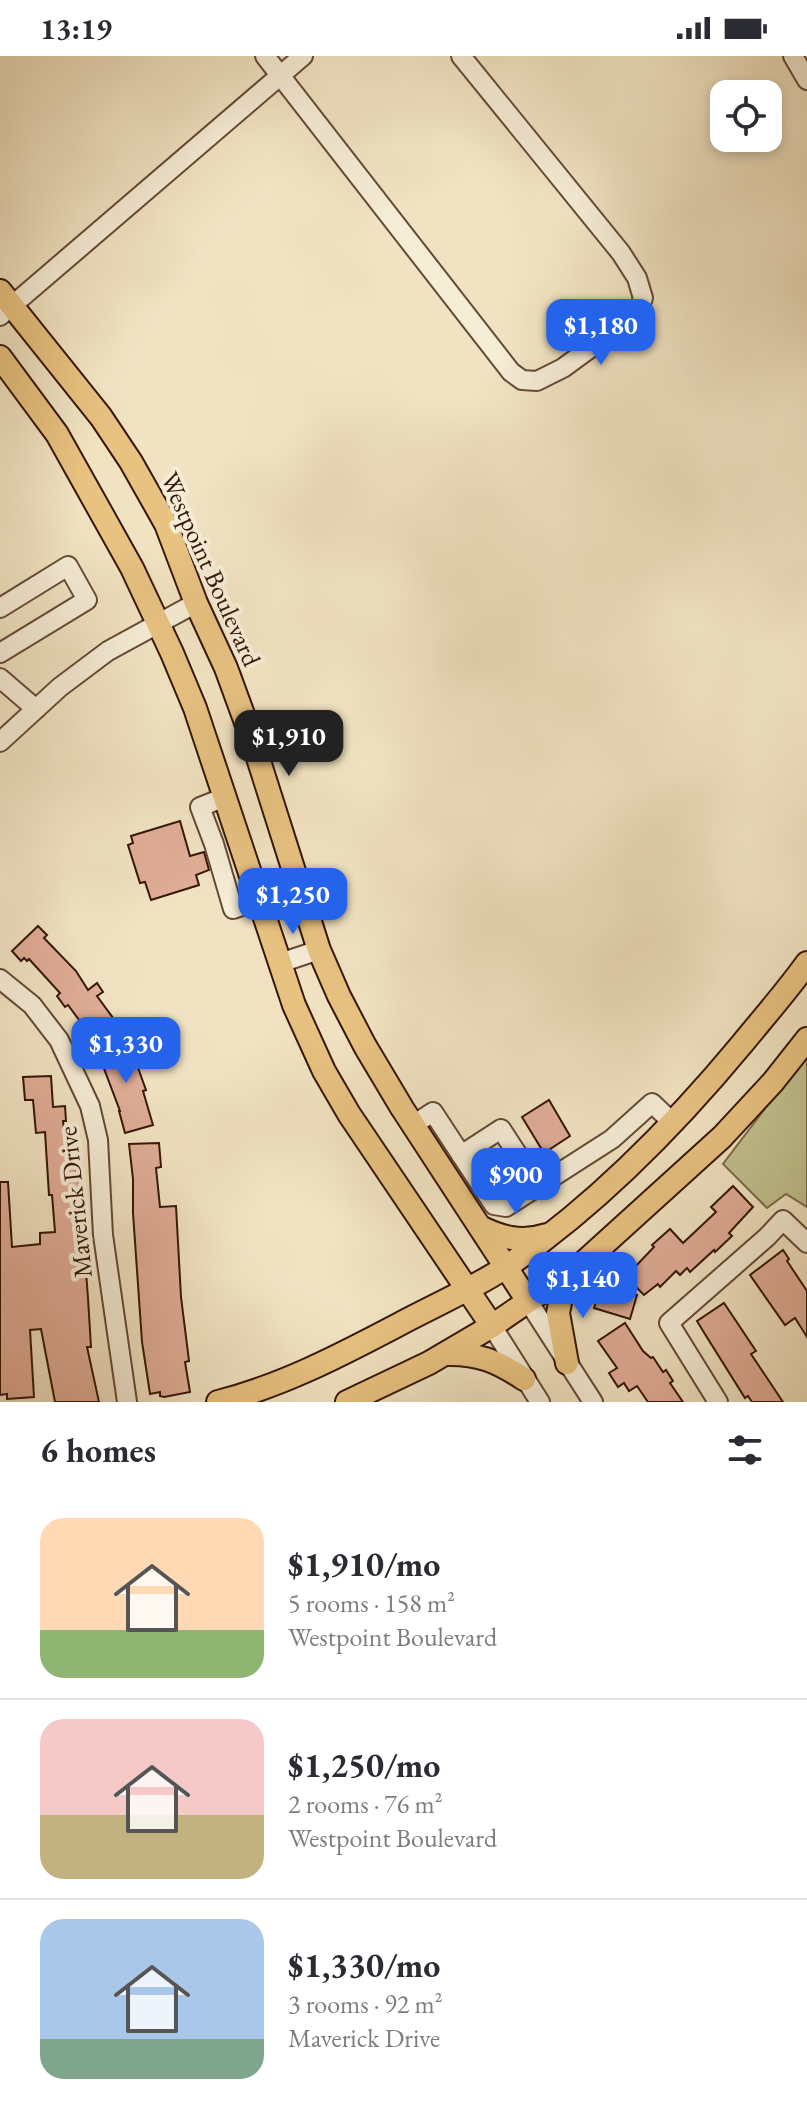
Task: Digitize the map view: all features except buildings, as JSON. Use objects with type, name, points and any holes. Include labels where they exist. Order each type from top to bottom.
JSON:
[{"type":"main road","name":"Westpoint Boulevard","points":[[4,304],[101,417],[166,524],[196,603],[226,668],[252,739],[319,950],[339,996],[413,1125],[528,1301]]},
{"type":"main road","points":[[0,357],[57,434],[132,568],[158,624],[195,708],[294,1005],[324,1071],[349,1114],[492,1326]]},
{"type":"main road","points":[[218,1402],[277,1383],[343,1354],[505,1267],[551,1233],[628,1169],[673,1123],[708,1085],[807,963]]},
{"type":"main road","points":[[347,1402],[492,1326],[581,1265],[722,1137],[773,1082],[807,1039]]},
{"type":"main road","points":[[480,1227],[497,1236],[515,1240],[535,1239],[551,1233]]},
{"type":"main road","points":[[565,1277],[558,1313],[567,1363]]},
{"type":"main road","points":[[443,1354],[487,1359],[524,1379]]},
{"type":"street","points":[[265,56],[511,372],[522,380],[537,381],[563,368],[637,314],[643,298],[637,278],[621,253],[461,56]]},
{"type":"street","points":[[4,304],[303,56]]},
{"type":"street","points":[[793,56],[807,80]]},
{"type":"street","points":[[0,608],[68,566],[87,600],[0,653]]},
{"type":"street","points":[[0,742],[60,687],[108,651],[196,603]]},
{"type":"street","points":[[0,678],[36,709]]},
{"type":"street","points":[[280,963],[319,950]]},
{"type":"street","name":"Maverick Drive","points":[[0,979],[32,1005],[59,1040],[90,1106],[98,1140],[103,1235],[127,1402]]},
{"type":"street","points":[[413,1125],[433,1112],[461,1155],[480,1172],[490,1189],[494,1205],[506,1207],[612,1139],[652,1103],[673,1123]]},
{"type":"street","points":[[461,1155],[501,1129],[508,1153],[519,1170],[538,1186]]},
{"type":"street","points":[[718,1402],[669,1323],[783,1220],[807,1243]]},
{"type":"street","name":"Westpoint Boulevard","points":[[528,1301],[593,1402]]},
{"type":"street","points":[[492,1326],[540,1402]]},
{"type":"green space","points":[[807,1053],[807,1207],[786,1194],[767,1208],[723,1164]]},
{"type":"tunnel","points":[[485,1169],[502,1157]]},
{"type":"tunnel","points":[[495,1186],[513,1174]]}]
